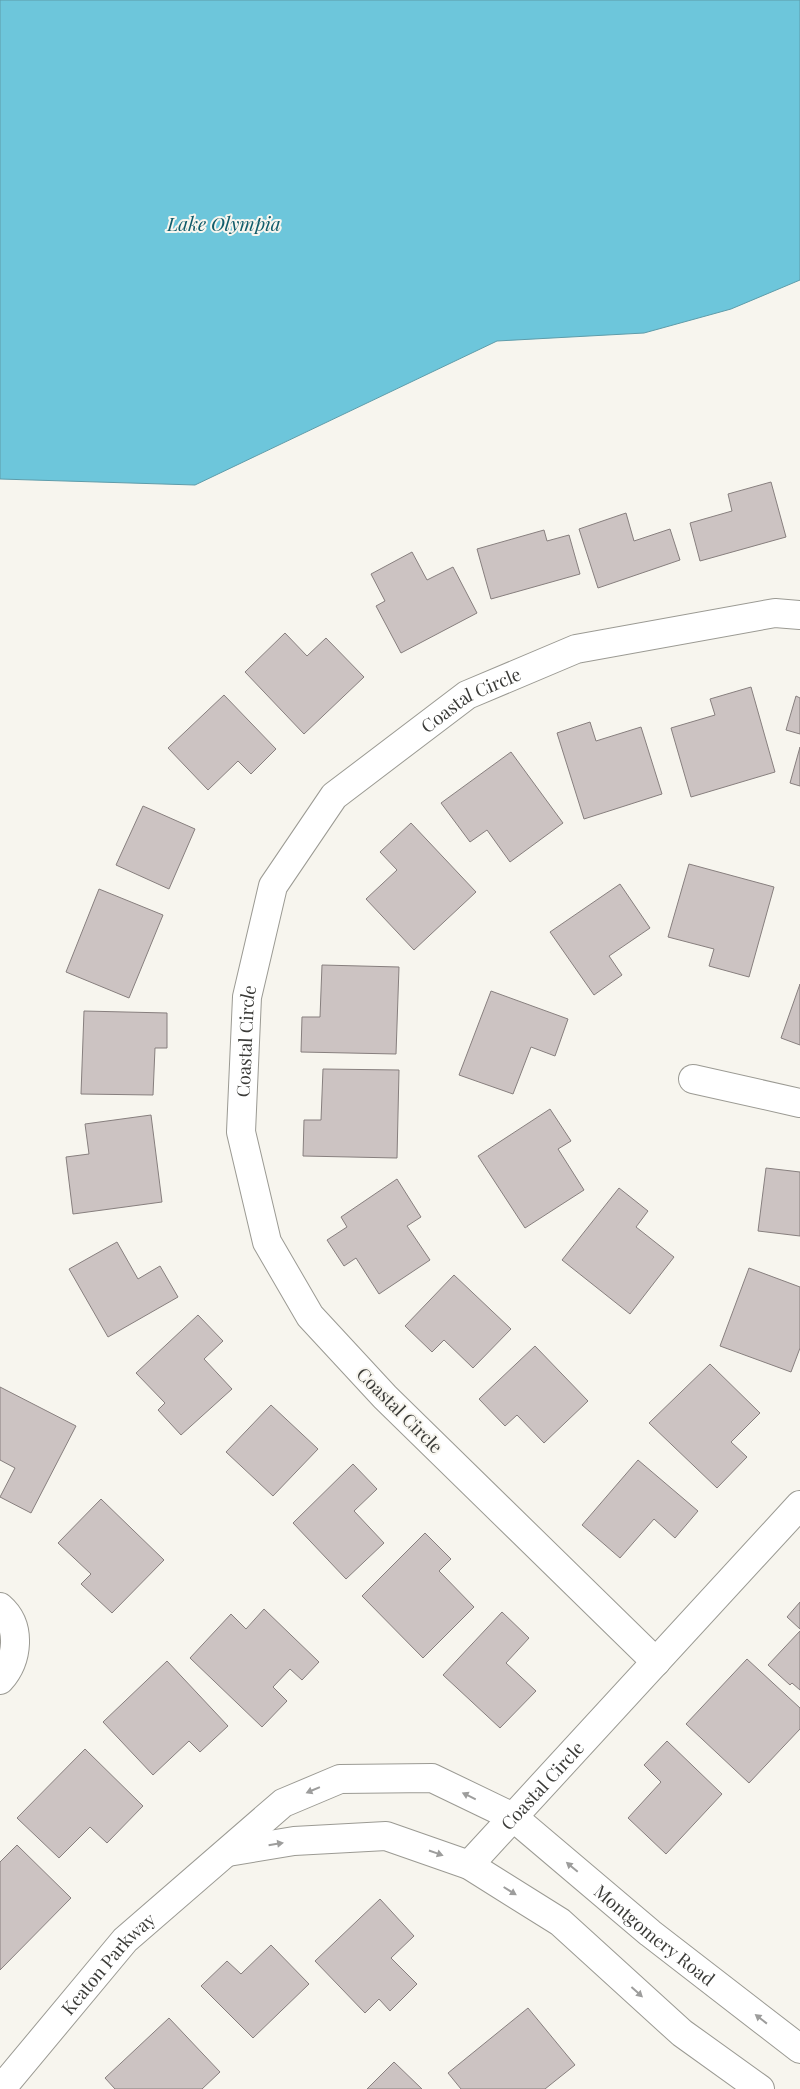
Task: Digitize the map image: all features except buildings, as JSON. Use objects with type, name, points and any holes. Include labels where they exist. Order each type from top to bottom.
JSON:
[{"type":"street","name":"Coastal Circle","points":[[656,1662],[385,1397],[310,1316],[267,1242],[241,1132],[247,997],[273,886],[334,796],[466,695],[576,649],[776,613],[800,615]]},
{"type":"street","points":[[693,1079],[800,1103]]},
{"type":"street","name":"Coastal Circle","points":[[469,1865],[800,1505]]},
{"type":"street","points":[[0,1606],[14,1629],[16,1650],[9,1670],[0,1680]]},
{"type":"street","name":"Keaton Parkway","points":[[1,2089],[125,1940],[283,1803],[340,1779],[432,1778],[513,1817]]},
{"type":"street","name":"Montgomery Road","points":[[513,1817],[650,1933],[800,2049]]},
{"type":"street","points":[[228,1852],[294,1841],[386,1836],[469,1865],[560,1922],[682,2033],[760,2089]]},
{"type":"water","name":"Lake Olympia","points":[[0,0],[800,0],[800,280],[731,309],[644,333],[497,341],[195,485],[0,479]]}]
